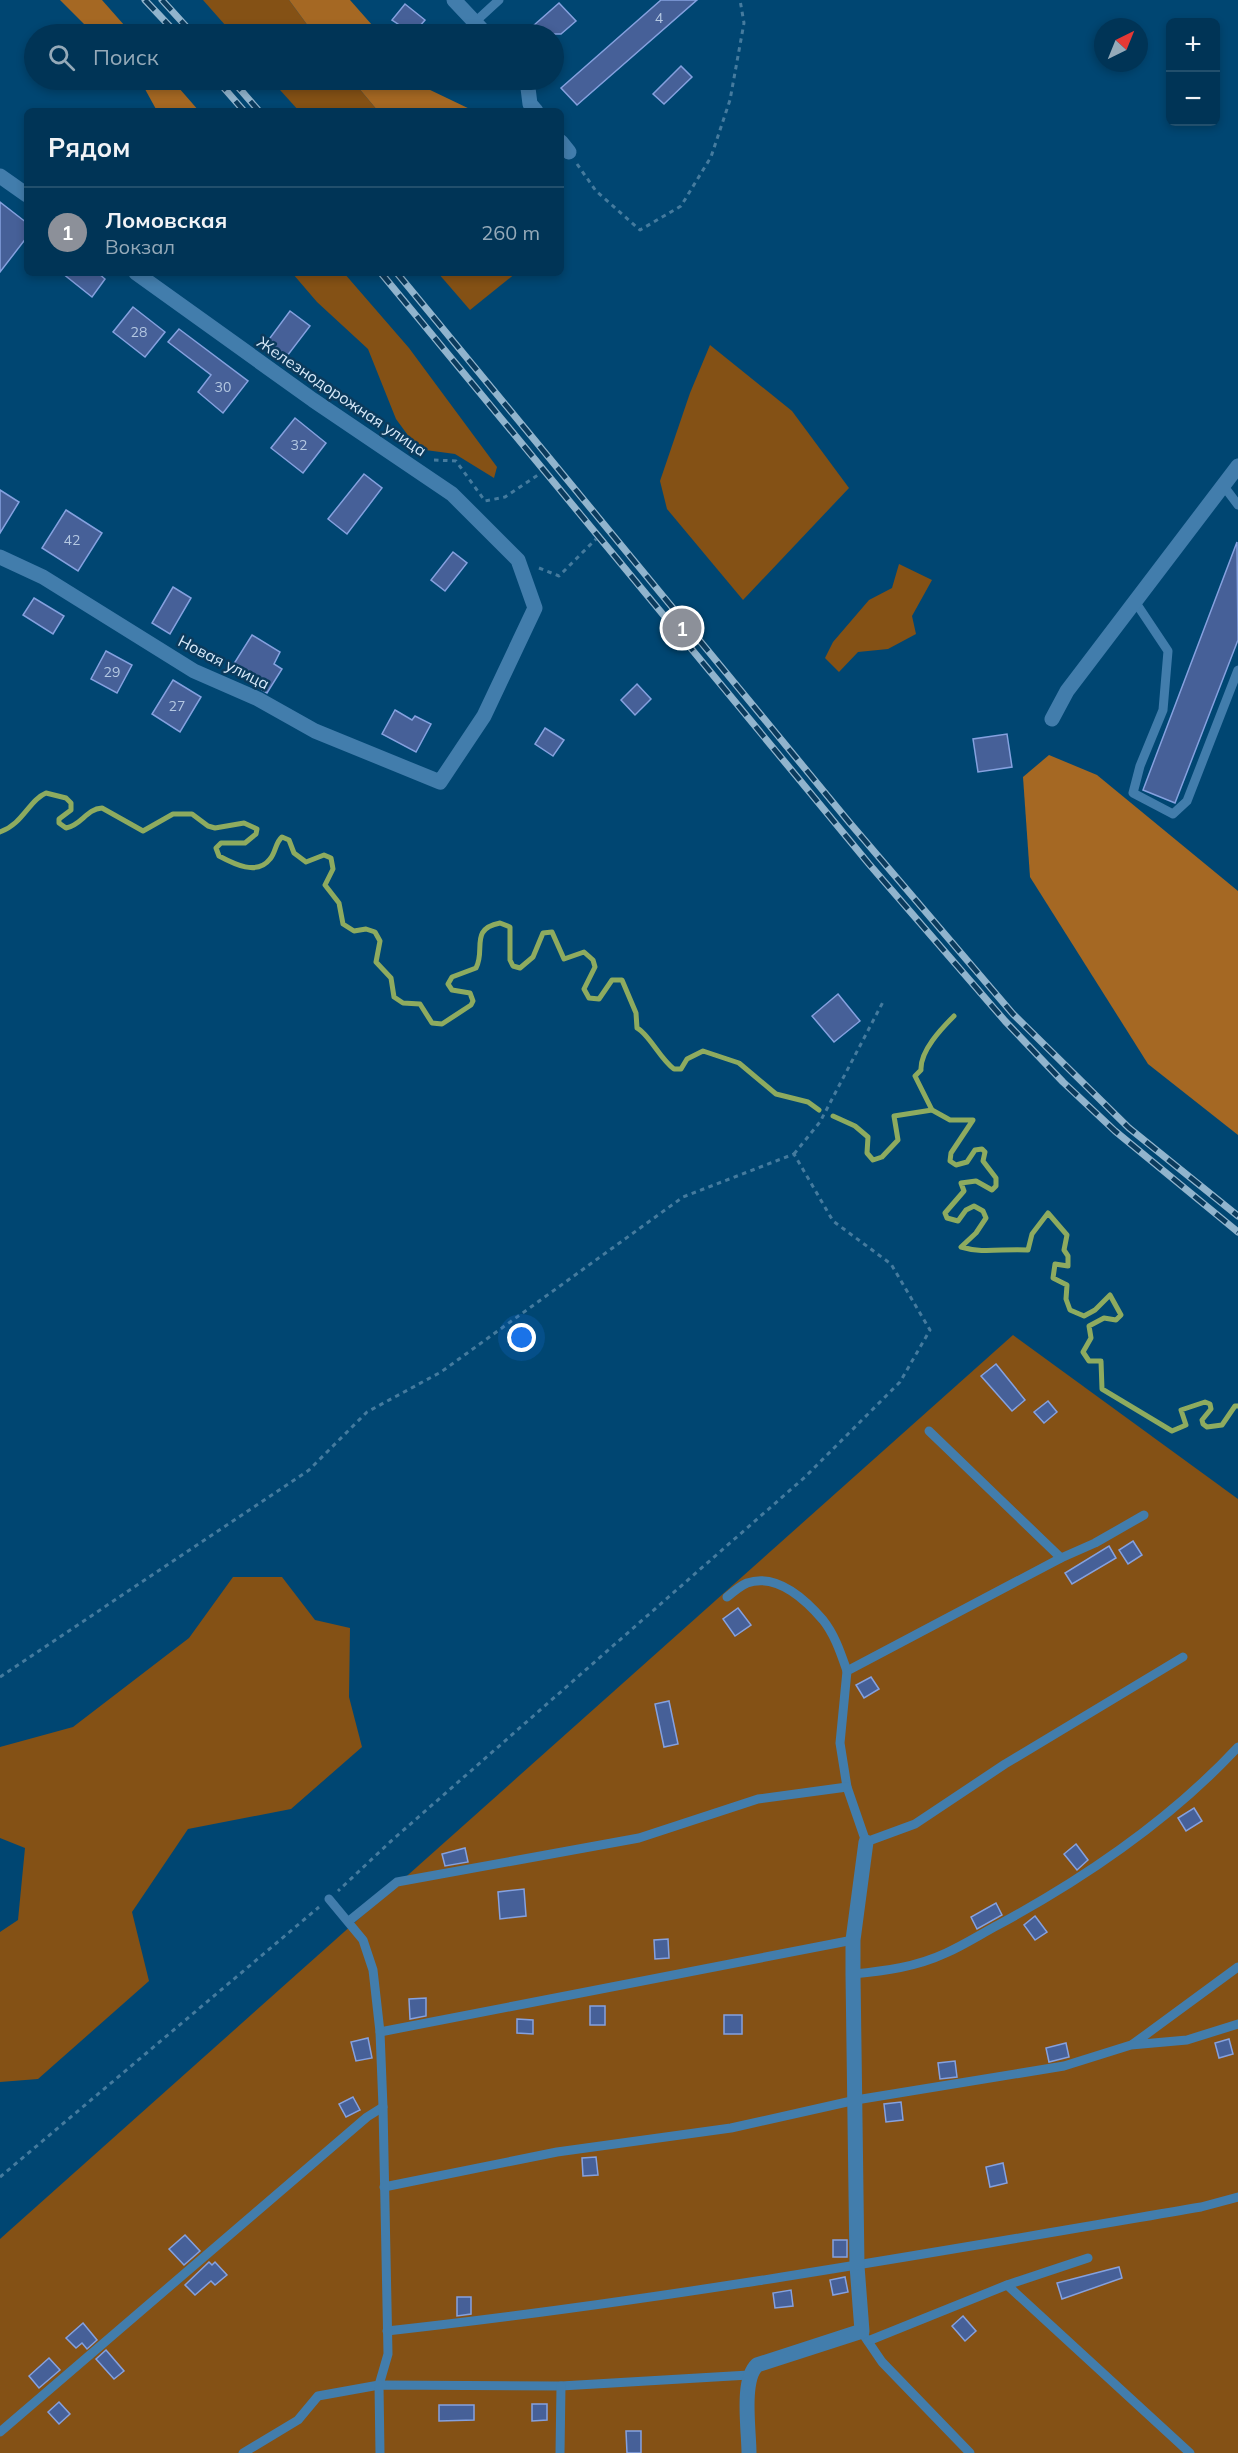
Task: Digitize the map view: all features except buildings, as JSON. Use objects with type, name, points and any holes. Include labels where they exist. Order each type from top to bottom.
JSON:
[{"type":"street","points":[[454,0],[475,22]]},
{"type":"street","points":[[528,90],[530,104],[533,108]]},
{"type":"street","points":[[0,176],[24,193]]},
{"type":"street","name":"Железнодорожная улица","points":[[140,276],[313,400],[452,494],[518,560],[535,608],[483,716],[440,782]]},
{"type":"street","points":[[1052,718],[1067,691],[1238,466]]},
{"type":"street","name":"Новая улица","points":[[0,557],[43,577],[194,670],[258,699],[315,731],[440,782]]},
{"type":"street","points":[[749,2453],[749,2375],[757,2365],[865,2336],[857,2266],[853,1940],[866,1842]]},
{"type":"lane","points":[[475,22],[499,0]]},
{"type":"lane","points":[[1223,485],[1238,506]]},
{"type":"lane","points":[[1136,603],[1168,651],[1163,710],[1140,766],[1133,793],[1173,814],[1187,801],[1238,670]]},
{"type":"lane","points":[[929,1431],[1061,1558]]},
{"type":"lane","points":[[848,1671],[1061,1558],[1095,1543],[1144,1515]]},
{"type":"lane","points":[[727,1597],[745,1584],[760,1581],[776,1582],[823,1620],[837,1643],[848,1671],[840,1743],[847,1787],[866,1842],[915,1824],[1005,1764],[1183,1657]]},
{"type":"lane","points":[[853,1974],[899,1969],[945,1954],[1048,1898],[1165,1816],[1209,1778],[1238,1747]]},
{"type":"lane","points":[[349,1921],[397,1882],[639,1838],[758,1799],[847,1787]]},
{"type":"lane","points":[[330,1899],[363,1940],[373,1970],[380,2032],[388,2354],[379,2385],[380,2453]]},
{"type":"lane","points":[[380,2032],[853,1940]]},
{"type":"lane","points":[[1131,2045],[1238,1967]]},
{"type":"lane","points":[[384,2187],[557,2152],[731,2128],[856,2100],[1064,2066],[1131,2045],[1187,2040],[1238,2024]]},
{"type":"lane","points":[[0,2432],[367,2117],[383,2107]]},
{"type":"lane","points":[[387,2331],[466,2322],[857,2266],[1202,2207],[1238,2197]]},
{"type":"lane","points":[[970,2453],[882,2362],[865,2336],[1088,2258]]},
{"type":"lane","points":[[1007,2285],[1190,2453]]},
{"type":"lane","points":[[243,2453],[298,2420],[318,2396],[379,2385],[561,2386],[749,2375]]},
{"type":"lane","points":[[560,2453],[561,2386]]},
{"type":"path","points":[[565,147],[596,190],[640,230],[681,206],[711,158],[730,100],[744,23],[740,0]]},
{"type":"path","points":[[505,498],[541,473]]},
{"type":"path","points":[[559,576],[596,539]]},
{"type":"path","points":[[0,1677],[309,1470],[368,1412],[441,1372],[683,1197],[794,1154],[820,1122],[884,1000]]},
{"type":"path","points":[[0,2177],[330,1899],[390,1842],[805,1477],[900,1382],[930,1330],[891,1264],[833,1221],[794,1154]]},
{"type":"shaded area","points":[[60,0],[102,0],[123,24],[84,24]]},
{"type":"shaded area","points":[[203,0],[289,0],[307,24],[224,24]]},
{"type":"shaded area","points":[[289,0],[350,0],[371,24],[307,24]]},
{"type":"shaded area","points":[[145,90],[181,90],[196,108],[155,108]]},
{"type":"shaded area","points":[[280,90],[360,90],[375,108],[296,108]]},
{"type":"shaded area","points":[[360,90],[430,90],[468,108],[375,108]]},
{"type":"shaded area","points":[[295,276],[347,276],[409,348],[497,467],[494,478],[455,454],[418,449],[396,419],[368,349],[317,302]]},
{"type":"shaded area","points":[[441,276],[512,276],[470,310]]},
{"type":"shaded area","points":[[710,345],[792,411],[849,488],[743,600],[667,509],[660,481],[690,393]]},
{"type":"shaded area","points":[[899,564],[932,580],[912,616],[916,634],[888,649],[858,652],[839,672],[825,658],[833,642],[869,600],[892,588]]},
{"type":"shaded area","points":[[1049,755],[1097,775],[1238,891],[1238,1135],[1148,1064],[1030,877],[1023,777]]},
{"type":"shaded area","points":[[1013,1335],[1238,1499],[1238,2453],[0,2453],[0,2239]]},
{"type":"shaded area","points":[[233,1577],[282,1577],[315,1620],[350,1628],[349,1697],[362,1747],[291,1809],[188,1829],[132,1912],[149,1981],[38,2079],[0,2082],[0,1932],[18,1920],[25,1848],[0,1838],[0,1747],[73,1727],[189,1638]]},
{"type":"waterway","points":[[0,832],[14,824],[40,796],[46,793],[66,798],[71,803],[71,810],[59,819],[59,823],[66,828],[76,824],[92,811],[102,808],[143,831],[173,814],[192,814],[208,826],[215,828],[244,823],[257,829],[256,834],[245,843],[221,843],[216,848],[219,856],[245,867],[259,867],[270,859],[282,837],[289,840],[294,853],[306,862],[324,855],[331,858],[333,869],[325,885],[339,903],[343,924],[354,931],[366,929],[375,932],[380,941],[376,962],[391,978],[394,997],[403,1003],[420,1004],[432,1023],[442,1024],[471,1005],[473,1001],[470,993],[452,990],[448,984],[452,977],[476,968],[479,961],[481,935],[490,926],[500,923],[510,927],[510,960],[513,966],[520,968],[533,957],[543,933],[552,932],[564,959],[584,952],[593,960],[595,967],[584,989],[589,998],[599,999],[612,980],[622,980],[636,1013],[637,1028],[674,1069],[681,1069],[687,1059],[703,1051],[739,1063],[776,1094],[808,1102],[819,1110]]},
{"type":"waterway","points":[[932,1110],[915,1076],[921,1070],[924,1055],[932,1041],[954,1016]]},
{"type":"waterway","points":[[833,1116],[855,1126],[868,1137],[867,1153],[873,1160],[882,1157],[898,1140],[894,1116],[932,1110],[950,1120],[973,1120],[951,1153],[950,1161],[956,1165],[967,1162],[975,1150],[982,1149],[985,1152],[983,1161],[996,1178],[996,1186],[992,1190],[976,1181],[961,1183],[964,1191],[945,1213],[947,1218],[958,1221],[966,1210],[974,1206],[983,1211],[986,1218],[976,1233],[961,1247],[978,1250],[1028,1250],[1032,1234],[1048,1213],[1067,1235],[1064,1250],[1068,1256],[1068,1266],[1055,1264],[1053,1278],[1067,1285],[1066,1299],[1070,1310],[1084,1316],[1095,1310],[1110,1295],[1121,1315],[1116,1320],[1104,1318],[1089,1326],[1091,1338],[1083,1352],[1089,1361],[1101,1361],[1102,1389],[1172,1431],[1186,1425],[1181,1410],[1205,1402],[1210,1404],[1211,1409],[1202,1420],[1207,1427],[1222,1425],[1235,1406],[1238,1406]]},
{"type":"railway","points":[[145,0],[168,24]]},
{"type":"railway","points":[[162,0],[184,24]]},
{"type":"railway","points":[[226,90],[241,108]]},
{"type":"railway","points":[[241,90],[256,108]]},
{"type":"railway","points":[[383,276],[869,864],[1005,1021],[1063,1082],[1115,1131],[1238,1232]]},
{"type":"railway","points":[[399,276],[849,822],[1013,1014],[1129,1128],[1238,1216]]},
{"type":"place","name":"Ломовская","points":[[682,628]]}]
